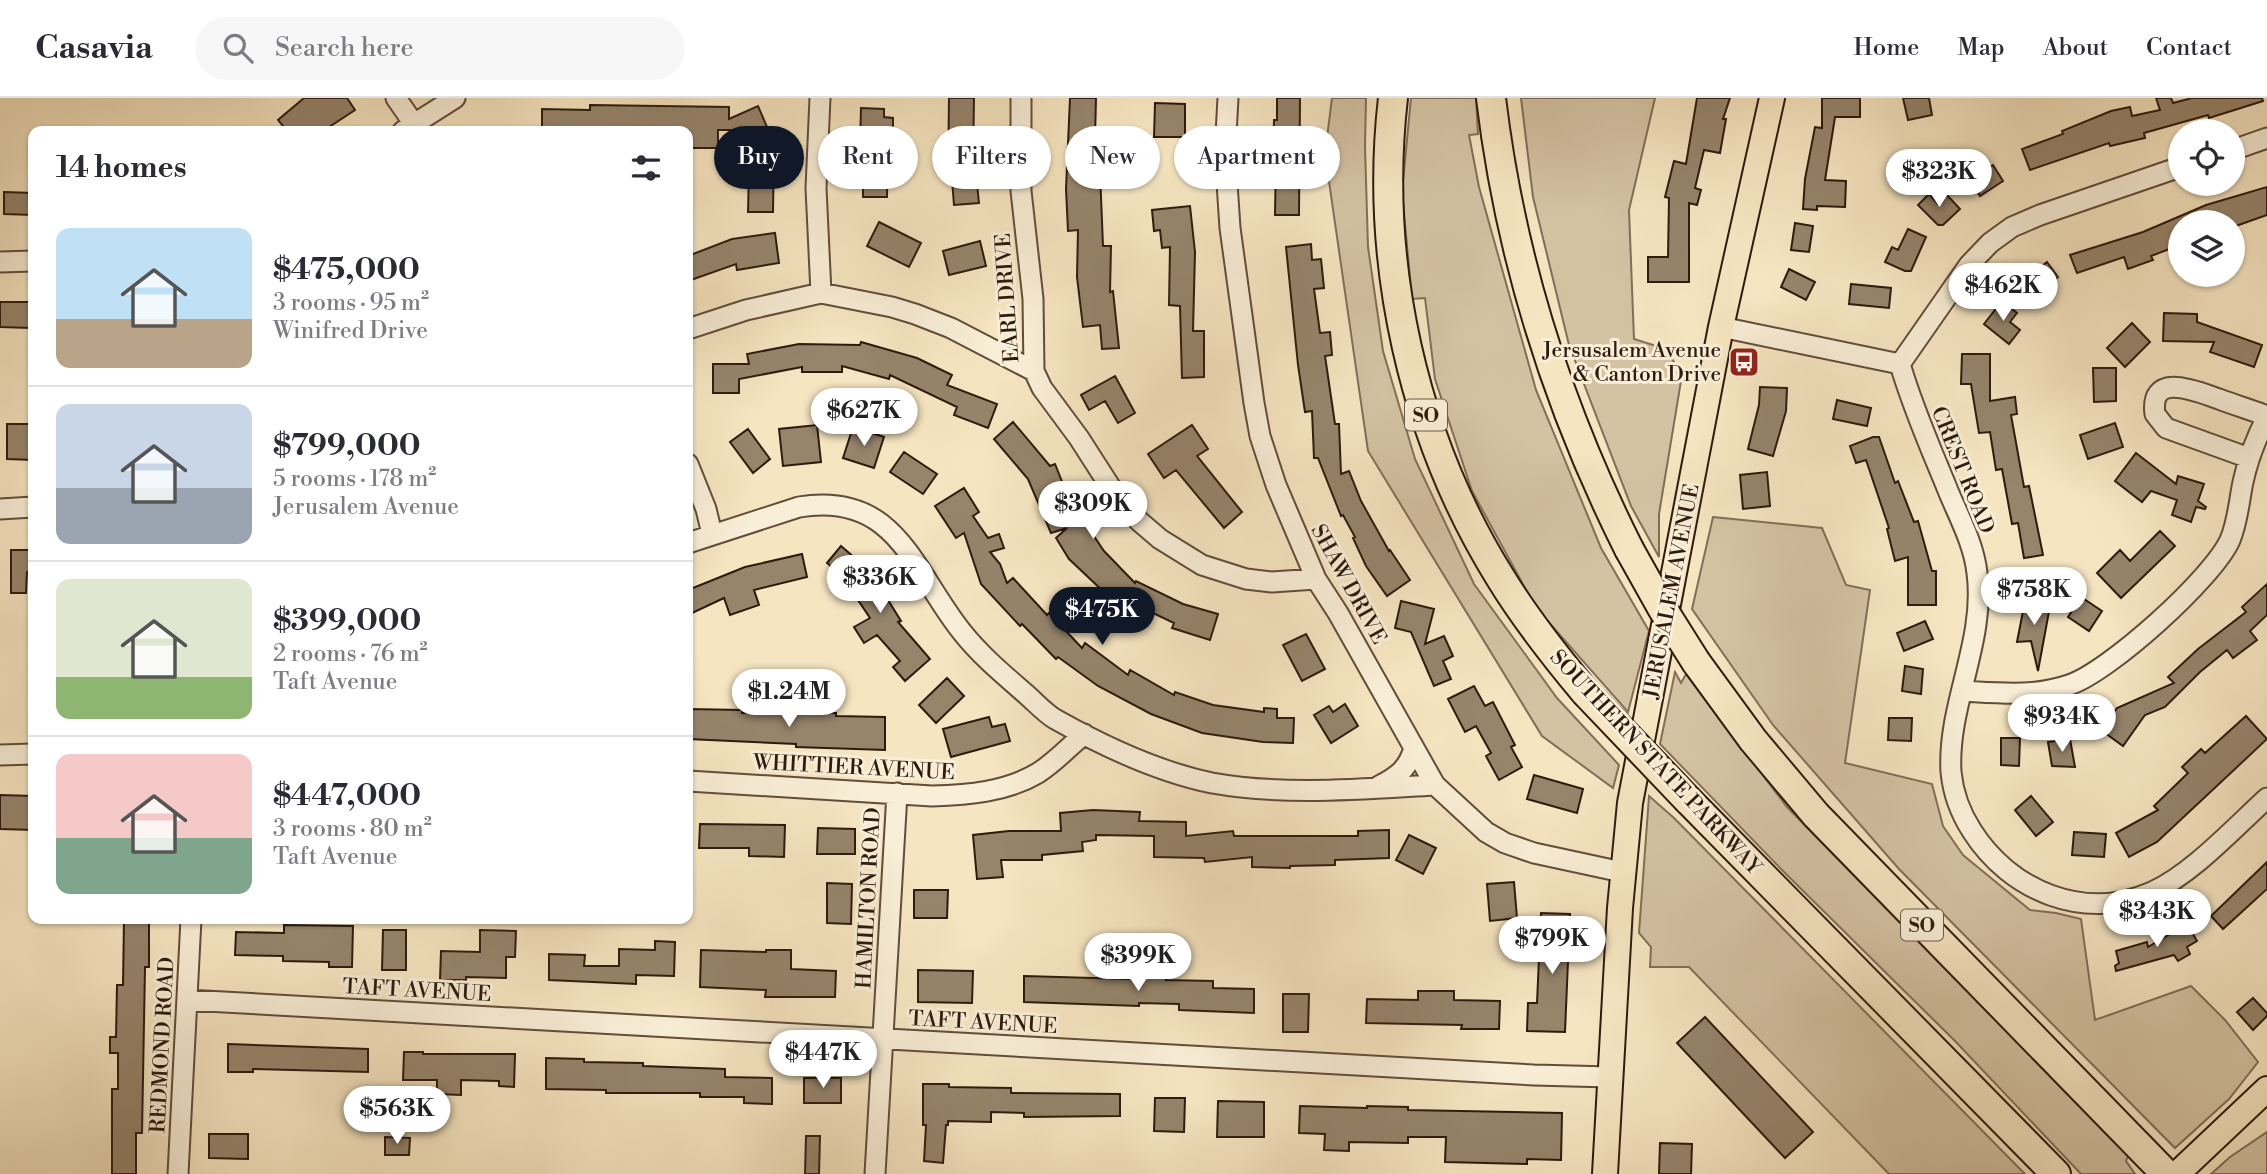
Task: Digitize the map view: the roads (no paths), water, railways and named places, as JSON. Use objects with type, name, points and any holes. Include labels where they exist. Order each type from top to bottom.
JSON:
[{"type":"highway","name":"SOUTHERN STATE PARKWAY","points":[[1393,98],[1388,169],[1393,264],[1404,332],[1433,437],[1478,539],[1499,576],[1536,633],[1585,692],[2056,1174]]},
{"type":"highway","name":"SO","points":[[1491,98],[1507,206],[1550,367],[1588,462],[1629,549],[1662,608],[1696,662],[1753,740],[1816,816],[2165,1174]]},
{"type":"main road","name":"JERUSALEM AVENUE","points":[[1605,1174],[1622,872],[1630,803],[1721,327],[1772,98]]},
{"type":"main road","points":[[2177,1174],[2267,1089]]},
{"type":"street","points":[[396,98],[407,126]]},
{"type":"street","points":[[411,126],[455,98]]},
{"type":"street","points":[[820,98],[816,174],[821,293]]},
{"type":"street","name":"EARL DRIVE","points":[[1021,98],[1021,191],[1033,299],[1034,371],[1042,388],[1113,491],[1139,521],[1160,539],[1202,565],[1246,579],[1272,582],[1316,579]]},
{"type":"street","name":"SHAW DRIVE","points":[[1228,98],[1225,153],[1230,228],[1260,436],[1276,485],[1316,579],[1435,785],[1486,832],[1505,843],[1534,853],[1622,872]]},
{"type":"street","points":[[2245,146],[2267,138]]},
{"type":"street","points":[[1721,327],[1900,365],[1969,265],[1990,243],[2012,227],[2168,171]]},
{"type":"street","points":[[0,262],[28,261]]},
{"type":"street","points":[[693,327],[746,310],[821,293],[915,314],[951,328],[1034,371]]},
{"type":"street","name":"CREST ROAD","points":[[1900,365],[1912,403],[1968,538],[1977,568],[1978,614],[1952,738],[1951,768],[1958,801],[1969,825],[1989,855],[2007,872],[2031,888],[2078,901],[2112,902],[2133,898],[2170,882],[2194,864],[2267,798]]},
{"type":"street","points":[[1962,691],[2020,694],[2072,685],[2110,662],[2193,590],[2221,558],[2231,538],[2238,514],[2249,458],[2267,416],[2180,387],[2165,389],[2158,394],[2155,414],[2166,429],[2249,458]]},
{"type":"street","points":[[693,476],[706,509],[712,534]]},
{"type":"street","points":[[693,541],[799,507],[817,504],[840,505],[879,520],[896,535],[963,633],[995,668],[1052,717],[1084,733],[1165,770],[1211,782],[1250,788],[1332,790],[1435,785]]},
{"type":"street","points":[[0,509],[28,508]]},
{"type":"street","name":"WHITTIER AVENUE","points":[[693,781],[968,795],[1005,788],[1037,774],[1084,733]]},
{"type":"street","points":[[1375,788],[1401,774],[1414,748]]},
{"type":"street","points":[[0,755],[28,754]]},
{"type":"street","name":"HAMILTON ROAD","points":[[875,1174],[897,793]]},
{"type":"street","name":"REDMOND ROAD","points":[[178,1174],[191,924]]},
{"type":"street","name":"TAFT AVENUE","points":[[187,1000],[1610,1077]]},
{"type":"place","name":"Jersusalem Avenue & Canton Drive","points":[[1744,362]]}]
